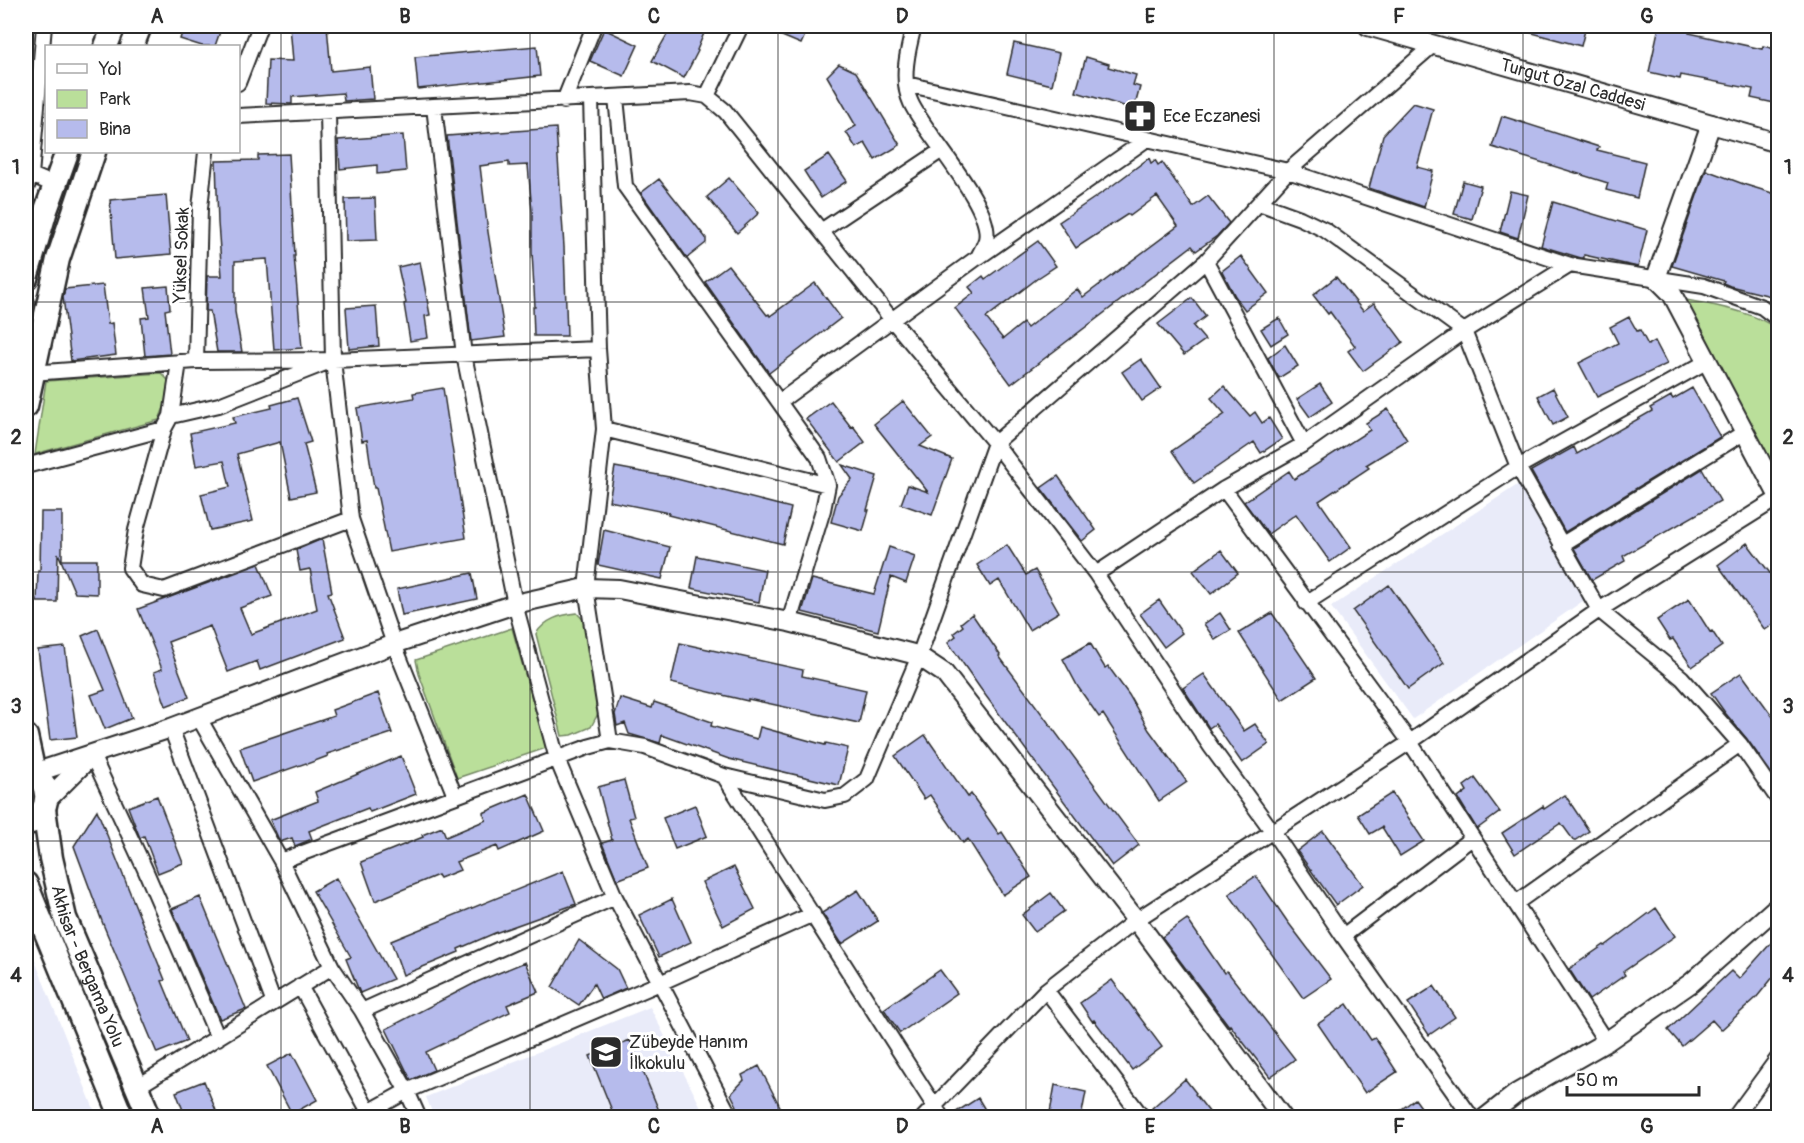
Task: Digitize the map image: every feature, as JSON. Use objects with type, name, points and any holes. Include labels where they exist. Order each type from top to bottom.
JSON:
[{"type":"main road","points":[[106,45],[114,26]]},
{"type":"main road","points":[[132,45],[140,26]]},
{"type":"main road","points":[[26,278],[67,153]]},
{"type":"main road","points":[[26,406],[31,374],[58,259],[94,153]]},
{"type":"main road","name":"Akhisar - Bergama Yolu","points":[[26,736],[30,771],[43,782],[51,858],[65,918],[150,1118]]},
{"type":"main road","points":[[26,824],[39,817],[45,804]]},
{"type":"main road","name":"Akhisar - Bergama Yolu","points":[[26,884],[122,1118]]},
{"type":"street","points":[[26,189],[44,26]]},
{"type":"street","points":[[240,78],[260,26]]},
{"type":"street","points":[[564,101],[594,26]]},
{"type":"street","points":[[707,96],[741,26]]},
{"type":"street","points":[[914,26],[906,56],[906,84],[910,102],[969,189],[982,215],[987,238],[978,257]]},
{"type":"street","name":"Turgut Özal Caddesi","points":[[1368,26],[1779,143]]},
{"type":"street","points":[[281,861],[610,741],[645,747],[724,776],[825,800],[845,796],[867,779],[919,656],[995,443],[1206,261],[1288,171],[1433,45]]},
{"type":"street","points":[[906,84],[1288,171],[1570,265],[1704,286],[1762,307],[1779,319]]},
{"type":"street","points":[[240,116],[690,93],[707,96],[725,111],[893,321],[995,443],[1096,574],[1211,747],[1273,831],[1343,936],[1472,1118]]},
{"type":"street","points":[[616,98],[625,186],[819,458],[828,485],[823,510],[789,622]]},
{"type":"street","points":[[591,99],[598,349],[603,429],[586,588],[610,741]]},
{"type":"street","points":[[434,107],[464,355],[515,604],[557,759],[615,897],[731,1118]]},
{"type":"street","points":[[328,112],[333,360],[351,519],[394,644],[455,796]]},
{"type":"street","points":[[1656,278],[1711,124]]},
{"type":"street","points":[[779,402],[978,257],[1147,139]]},
{"type":"street","points":[[821,231],[942,150]]},
{"type":"street","name":"Yüksel Sokak","points":[[196,361],[200,208],[206,153]]},
{"type":"street","points":[[28,174],[55,185]]},
{"type":"street","points":[[1259,203],[1325,230],[1464,331],[1518,467],[1599,610],[1683,678],[1740,744],[1779,799]]},
{"type":"street","points":[[1206,261],[1304,444]]},
{"type":"street","points":[[1096,574],[1224,489],[1304,444],[1464,331],[1570,265]]},
{"type":"street","points":[[923,1118],[939,1111],[1046,990],[1136,920],[1410,742],[1599,610],[1779,496],[1672,294],[1656,278]]},
{"type":"street","points":[[31,374],[196,361],[333,360],[598,349]]},
{"type":"street","points":[[26,466],[219,405],[333,360]]},
{"type":"street","points":[[179,362],[168,422],[136,530],[129,568],[142,585],[164,590],[351,519]]},
{"type":"street","points":[[1306,603],[1518,467],[1706,362]]},
{"type":"street","points":[[603,429],[828,485]]},
{"type":"street","points":[[1561,544],[1745,432]]},
{"type":"street","points":[[1224,489],[1410,742],[1606,1042]]},
{"type":"street","points":[[30,771],[92,755],[171,728],[394,644],[515,604],[586,588],[620,590],[789,622],[919,656],[944,673],[1136,920],[1283,1118]]},
{"type":"street","points":[[199,718],[281,861],[332,967],[362,1011],[408,1091],[418,1118]]},
{"type":"street","points":[[171,728],[273,1001]]},
{"type":"street","points":[[1516,903],[1740,744]]},
{"type":"street","points":[[45,804],[92,755]]},
{"type":"street","points":[[92,755],[144,867],[218,1038]]},
{"type":"street","points":[[724,776],[939,1111]]},
{"type":"street","points":[[1343,936],[1472,838]]},
{"type":"street","points":[[362,1011],[615,897]]},
{"type":"street","points":[[1485,1118],[1517,1093],[1606,1042],[1691,983],[1779,906]]},
{"type":"street","points":[[300,986],[363,1115],[408,1091],[660,983],[813,914]]},
{"type":"street","points":[[136,1087],[218,1038],[273,1001],[332,967]]},
{"type":"street","points":[[1046,990],[1143,1118]]},
{"type":"street","points":[[1734,1118],[1779,1058]]},
{"type":"shaded area","points":[[1528,478],[1593,594],[1413,719],[1331,607]]},
{"type":"shaded area","points":[[26,938],[97,1117],[26,1117]]},
{"type":"shaded area","name":"Zübeyde Hanım İlkokulu","points":[[650,1007],[706,1117],[434,1117],[426,1097]]},
{"type":"green space","points":[[1681,299],[1746,314],[1769,324],[1778,331],[1778,483]]},
{"type":"green space","points":[[161,373],[168,380],[165,405],[159,420],[35,454],[46,381]]},
{"type":"green space","points":[[577,613],[587,624],[602,706],[591,727],[572,735],[562,736],[536,634],[553,619]]},
{"type":"green space","points":[[512,628],[546,748],[457,778],[416,660]]},
{"type":"building","points":[[184,26],[222,26],[215,45],[199,45],[180,39]]},
{"type":"building","points":[[290,26],[327,26],[331,71],[370,67],[373,99],[344,101],[343,93],[292,97],[292,104],[266,103],[268,60],[293,61]]},
{"type":"building","points":[[672,26],[707,26],[698,51],[684,78],[652,61]]},
{"type":"building","points":[[758,26],[809,26],[801,44]]},
{"type":"building","points":[[1522,26],[1586,26],[1581,46],[1521,30]]},
{"type":"building","points":[[1659,26],[1690,30],[1689,33],[1762,49],[1763,46],[1779,50],[1779,104],[1751,98],[1753,89],[1681,75],[1680,79],[1649,72]]},
{"type":"building","points":[[604,29],[638,45],[624,76],[590,61]]},
{"type":"building","points":[[1014,43],[1059,53],[1052,85],[1007,74]]},
{"type":"building","points":[[537,46],[540,76],[418,89],[415,57]]},
{"type":"building","points":[[1086,57],[1109,64],[1108,67],[1136,75],[1133,85],[1140,87],[1134,109],[1076,92]]},
{"type":"building","points":[[839,64],[856,72],[900,145],[875,160],[865,143],[856,148],[846,132],[856,126],[827,76]]},
{"type":"building","points":[[1413,103],[1433,109],[1417,167],[1433,171],[1424,207],[1369,188],[1383,135]]},
{"type":"building","points":[[1502,116],[1599,147],[1597,150],[1645,162],[1637,198],[1606,190],[1608,183],[1492,147]]},
{"type":"building","points":[[556,128],[567,336],[534,336],[532,212],[528,165],[509,166],[509,162],[480,166],[505,337],[471,341],[447,136]]},
{"type":"building","points":[[403,135],[406,171],[377,174],[377,165],[340,169],[338,140]]},
{"type":"building","points":[[289,154],[294,256],[302,348],[274,350],[267,259],[235,261],[235,312],[242,352],[217,352],[210,311],[206,311],[207,276],[222,276],[216,161],[258,160],[258,155]]},
{"type":"building","points":[[829,155],[847,181],[821,198],[804,171]]},
{"type":"building","points":[[1149,158],[1151,163],[1155,160],[1158,165],[1162,162],[1193,207],[1208,196],[1229,223],[1217,236],[1196,251],[1192,246],[1011,384],[955,308],[974,293],[969,287],[983,276],[985,279],[1038,241],[1056,266],[986,318],[1003,339],[1023,323],[1027,328],[1077,289],[1083,297],[1178,226],[1157,196],[1130,216],[1128,214],[1076,248],[1059,222]]},
{"type":"building","points":[[1706,170],[1779,195],[1779,298],[1730,286],[1723,283],[1724,281],[1672,266]]},
{"type":"building","points":[[729,178],[759,213],[737,233],[707,197]]},
{"type":"building","points":[[659,179],[706,238],[706,243],[687,258],[641,193]]},
{"type":"building","points":[[1463,181],[1481,186],[1472,219],[1454,214]]},
{"type":"building","points":[[1510,191],[1528,195],[1518,238],[1500,232]]},
{"type":"building","points":[[166,195],[171,254],[115,259],[110,200]]},
{"type":"building","points":[[375,198],[377,240],[346,241],[345,199]]},
{"type":"building","points":[[1553,202],[1647,230],[1638,267],[1584,255],[1584,258],[1581,258],[1541,246]]},
{"type":"building","points":[[1241,256],[1268,293],[1245,310],[1222,271]]},
{"type":"building","points":[[420,262],[430,315],[425,316],[428,338],[410,341],[404,304],[406,303],[398,267]]},
{"type":"building","points":[[728,265],[767,315],[770,316],[815,283],[841,318],[769,373],[705,282]]},
{"type":"building","points":[[1336,277],[1363,311],[1374,303],[1403,342],[1363,371],[1348,351],[1355,346],[1330,312],[1328,314],[1313,295]]},
{"type":"building","points":[[103,285],[108,324],[112,323],[116,355],[71,361],[63,297],[65,289]]},
{"type":"building","points":[[168,286],[170,309],[165,310],[170,354],[145,356],[141,318],[149,317],[145,288]]},
{"type":"building","points":[[1192,298],[1206,316],[1193,326],[1205,340],[1184,355],[1158,324]]},
{"type":"building","points":[[376,306],[379,346],[349,349],[346,308]]},
{"type":"building","points":[[1629,317],[1637,331],[1640,330],[1648,345],[1655,341],[1667,364],[1597,397],[1579,363],[1618,343],[1610,327]]},
{"type":"building","points":[[1279,318],[1288,334],[1271,345],[1261,329]]},
{"type":"building","points":[[1285,345],[1298,366],[1279,378],[1268,358]]},
{"type":"building","points":[[1141,359],[1161,388],[1142,401],[1122,372]]},
{"type":"building","points":[[1320,384],[1332,402],[1310,417],[1297,399]]},
{"type":"building","points":[[1224,386],[1250,416],[1255,412],[1262,423],[1269,418],[1282,439],[1261,453],[1254,442],[1194,483],[1172,451],[1225,414],[1211,398]]},
{"type":"building","points":[[443,388],[466,538],[389,552],[376,488],[374,488],[367,440],[362,441],[357,408],[414,398],[413,393]]},
{"type":"building","points":[[1553,388],[1568,417],[1553,425],[1538,396]]},
{"type":"building","points":[[1692,388],[1720,437],[1565,532],[1531,471],[1574,447],[1577,454],[1652,411],[1650,408],[1671,396],[1673,399]]},
{"type":"building","points":[[297,398],[311,442],[304,444],[316,492],[291,497],[280,442],[237,454],[253,521],[210,530],[201,494],[230,487],[224,461],[196,466],[190,433],[235,423],[233,417],[272,408],[271,405]]},
{"type":"building","points":[[831,401],[865,442],[839,462],[806,419]]},
{"type":"building","points":[[903,401],[932,437],[920,446],[952,459],[932,515],[901,504],[908,485],[928,492],[874,424]]},
{"type":"building","points":[[1388,409],[1407,440],[1366,465],[1369,468],[1319,501],[1351,547],[1330,562],[1296,514],[1268,534],[1244,502],[1289,471],[1294,479],[1370,430],[1366,423]]},
{"type":"building","points":[[842,465],[877,476],[863,531],[831,522],[838,496],[852,479]]},
{"type":"building","points":[[615,467],[669,477],[791,508],[783,544],[668,515],[669,513],[609,501]]},
{"type":"building","points":[[1702,469],[1720,501],[1623,556],[1625,561],[1592,580],[1574,548]]},
{"type":"building","points":[[1058,476],[1096,530],[1082,541],[1041,488]]},
{"type":"building","points":[[41,512],[62,512],[62,560],[97,560],[97,594],[75,593],[58,553],[57,602],[37,602]]},
{"type":"building","points":[[604,530],[670,547],[662,579],[598,565]]},
{"type":"building","points":[[322,539],[332,592],[328,593],[345,638],[260,670],[257,661],[228,672],[210,626],[168,642],[189,697],[166,706],[154,672],[162,669],[138,609],[259,564],[272,596],[240,608],[251,634],[278,624],[317,609],[310,569],[300,571],[296,550]]},
{"type":"building","points":[[1747,543],[1779,585],[1779,620],[1765,630],[1718,565]]},
{"type":"building","points":[[1007,545],[1026,575],[1035,570],[1059,612],[1029,630],[999,580],[990,586],[977,565]]},
{"type":"building","points":[[889,547],[915,556],[906,583],[891,577],[878,631],[802,612],[812,579],[874,594]]},
{"type":"building","points":[[1221,550],[1238,573],[1211,594],[1193,571]]},
{"type":"building","points":[[697,556],[765,570],[759,602],[691,588]]},
{"type":"building","points":[[472,573],[477,599],[402,615],[397,589]]},
{"type":"building","points":[[1389,585],[1444,663],[1408,689],[1353,611]]},
{"type":"building","points":[[1689,599],[1722,646],[1692,667],[1657,620]]},
{"type":"building","points":[[1159,600],[1182,633],[1164,647],[1140,614]]},
{"type":"building","points":[[1220,613],[1231,630],[1215,640],[1204,624]]},
{"type":"building","points":[[1272,613],[1316,678],[1282,700],[1239,633]]},
{"type":"building","points":[[972,614],[999,656],[1139,845],[1112,866],[948,642],[963,626],[961,623]]},
{"type":"building","points":[[98,629],[132,718],[105,729],[91,695],[105,690],[82,636]]},
{"type":"building","points":[[680,643],[803,670],[802,676],[866,690],[859,723],[671,683]]},
{"type":"building","points":[[1090,643],[1105,668],[1108,666],[1129,695],[1149,730],[1187,782],[1159,801],[1103,714],[1099,717],[1078,687],[1063,659]]},
{"type":"building","points":[[65,647],[77,737],[50,740],[38,650]]},
{"type":"building","points":[[1741,673],[1779,725],[1779,784],[1711,693]]},
{"type":"building","points":[[1204,674],[1244,731],[1255,724],[1269,744],[1242,763],[1215,724],[1209,728],[1183,688]]},
{"type":"building","points":[[378,693],[392,733],[252,782],[240,748],[334,716],[332,710]]},
{"type":"building","points":[[620,698],[652,708],[654,702],[712,722],[711,726],[757,739],[760,727],[825,745],[826,743],[848,748],[839,785],[729,759],[662,735],[660,743],[629,734],[625,723],[617,726],[615,714]]},
{"type":"building","points":[[925,735],[968,797],[971,794],[999,834],[1002,832],[1031,877],[1003,895],[968,839],[963,843],[930,795],[924,799],[895,756]]},
{"type":"building","points":[[401,756],[416,794],[370,812],[368,808],[309,831],[312,839],[295,846],[292,838],[280,842],[270,820],[318,801],[315,792]]},
{"type":"building","points":[[1475,778],[1500,812],[1477,829],[1458,798],[1467,791],[1464,786]]},
{"type":"building","points":[[624,780],[634,817],[629,818],[648,868],[617,880],[602,843],[612,840],[598,787]]},
{"type":"building","points":[[1392,793],[1424,841],[1400,856],[1382,827],[1370,834],[1358,815]]},
{"type":"building","points":[[528,794],[544,831],[499,851],[497,846],[456,862],[460,870],[440,878],[438,875],[375,901],[361,862],[442,827],[446,837],[486,820],[483,813]]},
{"type":"building","points":[[1565,795],[1589,831],[1574,841],[1561,823],[1515,854],[1502,833],[1543,806],[1544,809]]},
{"type":"building","points":[[157,796],[183,863],[158,873],[144,836],[140,838],[128,807]]},
{"type":"building","points":[[695,805],[707,836],[675,849],[663,818]]},
{"type":"building","points":[[97,810],[187,1041],[157,1053],[103,924],[74,846]]},
{"type":"building","points":[[1323,831],[1363,885],[1336,905],[1297,851]]},
{"type":"building","points":[[734,867],[755,909],[723,926],[702,882]]},
{"type":"building","points":[[563,871],[576,904],[495,933],[458,949],[459,952],[403,975],[391,941]]},
{"type":"building","points":[[1256,876],[1331,979],[1303,998],[1229,894]]},
{"type":"building","points":[[336,878],[393,979],[360,993],[346,959],[351,957],[313,891]]},
{"type":"building","points":[[858,890],[878,921],[842,944],[822,913]]},
{"type":"building","points":[[1051,893],[1064,911],[1035,932],[1022,915]]},
{"type":"building","points":[[200,897],[246,1009],[220,1019],[172,909]]},
{"type":"building","points":[[672,899],[691,942],[659,957],[639,915]]},
{"type":"building","points":[[1656,908],[1675,936],[1623,972],[1625,975],[1589,1000],[1569,969],[1605,946]]},
{"type":"building","points":[[1187,919],[1224,973],[1227,971],[1295,1059],[1270,1077],[1162,937]]},
{"type":"building","points":[[1779,934],[1779,970],[1756,998],[1721,1030],[1712,1020],[1682,1046],[1668,1030],[1731,971],[1739,979]]},
{"type":"building","points":[[579,940],[617,969],[626,988],[601,999],[594,984],[579,1005],[552,987]]},
{"type":"building","points":[[525,962],[538,992],[507,1005],[510,1012],[426,1052],[434,1070],[411,1080],[386,1029],[477,982]]},
{"type":"building","points":[[940,970],[957,993],[900,1033],[884,1009]]},
{"type":"building","points":[[1112,980],[1162,1047],[1132,1070],[1080,1003]]},
{"type":"building","points":[[1434,986],[1455,1017],[1429,1035],[1408,1003]]},
{"type":"building","points":[[1347,1004],[1371,1040],[1375,1038],[1397,1072],[1365,1093],[1318,1024]]},
{"type":"building","points":[[630,1040],[662,1118],[615,1118],[590,1056]]},
{"type":"building","points":[[292,1053],[317,1100],[292,1114],[267,1066]]},
{"type":"building","points":[[759,1066],[786,1118],[743,1118],[731,1094],[744,1080],[742,1075]]},
{"type":"building","points":[[1185,1079],[1214,1118],[1160,1118],[1152,1108]]},
{"type":"building","points":[[204,1081],[219,1118],[186,1118],[176,1092]]},
{"type":"building","points":[[1055,1085],[1086,1092],[1081,1118],[1049,1118]]},
{"type":"building","points":[[978,1098],[990,1118],[951,1118],[950,1116]]},
{"type":"building","points":[[1415,1099],[1429,1118],[1390,1118]]},
{"type":"place","name":"Ece Eczanesi","points":[[1140,116]]},
{"type":"place","name":"Zübeyde Hanım İlkokulu","points":[[606,1052]]}]
